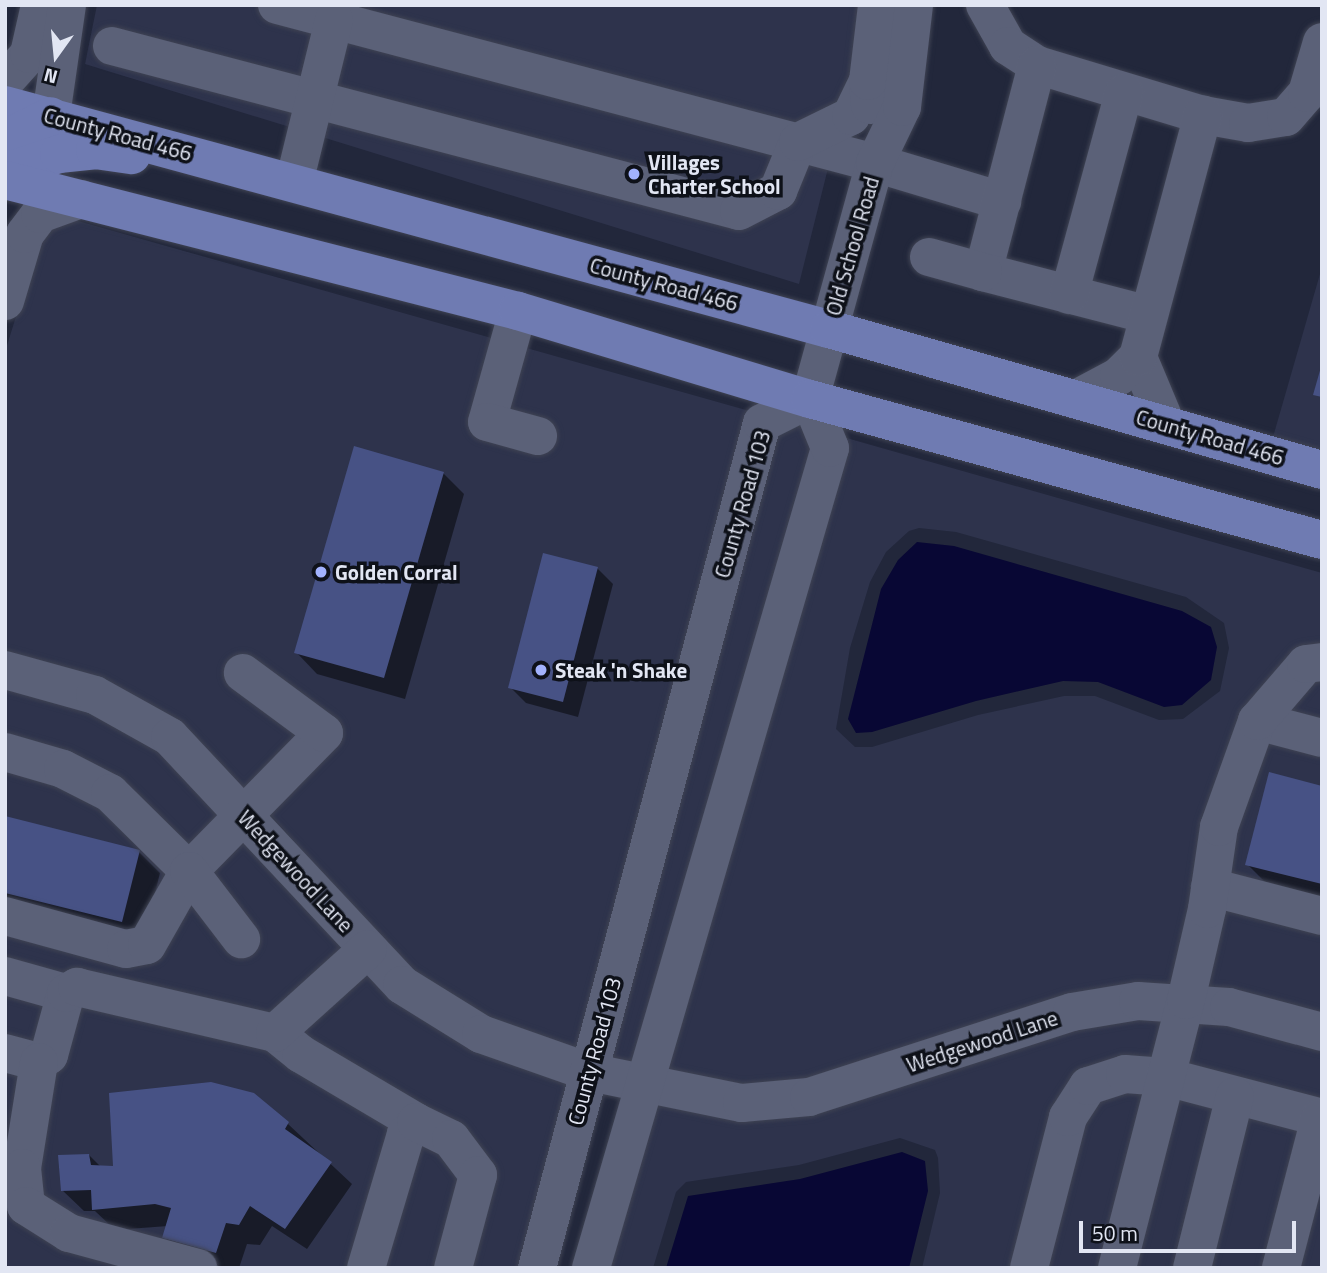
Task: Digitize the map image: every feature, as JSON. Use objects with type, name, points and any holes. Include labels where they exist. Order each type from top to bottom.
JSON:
[{"type":"main road","name":"County Road 466","points":[[5,105],[829,330],[1322,470]]},
{"type":"main road","points":[[5,139],[51,116]]},
{"type":"main road","points":[[5,172],[59,154],[95,150],[123,153],[257,188],[294,183]]},
{"type":"main road","points":[[5,180],[518,311],[810,399],[1322,540]]},
{"type":"street","points":[[5,81],[29,54],[40,5]]},
{"type":"street","points":[[51,116],[67,5]]},
{"type":"street","points":[[277,5],[876,163],[1002,201]]},
{"type":"street","name":"Old School Road","points":[[876,163],[868,80],[877,5]]},
{"type":"street","name":"Old School Road","points":[[810,399],[876,163],[902,107],[914,5]]},
{"type":"street","points":[[985,5],[1008,46],[1037,65],[1203,115],[1248,123],[1286,117],[1307,93],[1322,42]]},
{"type":"street","points":[[294,183],[334,20]]},
{"type":"street","points":[[112,46],[315,97],[739,211],[778,191],[798,142],[851,116],[868,80]]},
{"type":"street","points":[[983,272],[1037,65]]},
{"type":"street","points":[[1069,295],[1124,92]]},
{"type":"street","points":[[1076,399],[1119,376],[1138,357],[1203,115]]},
{"type":"street","points":[[5,301],[25,234],[40,214],[81,200]]},
{"type":"street","points":[[929,257],[1149,315]]},
{"type":"street","points":[[518,311],[487,422],[538,436]]},
{"type":"street","points":[[1138,357],[1166,424]]},
{"type":"street","points":[[591,1268],[830,448],[810,399]]},
{"type":"street","name":"County Road 103","points":[[537,1268],[762,424],[810,399]]},
{"type":"street","points":[[1117,1268],[1186,1000],[1210,887],[1219,827],[1257,721],[1306,664],[1322,662]]},
{"type":"street","name":"Wedgewood Lane","points":[[5,670],[95,695],[170,737],[402,985],[481,1034],[589,1072],[742,1103],[809,1097],[1072,1012],[1138,1001],[1186,1000],[1228,1007],[1322,1032]]},
{"type":"street","points":[[5,916],[126,949],[147,945],[189,871],[246,817],[324,733],[243,673]]},
{"type":"street","points":[[1257,721],[1322,738]]},
{"type":"street","points":[[5,751],[63,769],[110,793],[189,871],[241,939]]},
{"type":"street","points":[[1210,887],[1322,916]]},
{"type":"street","points":[[275,1033],[368,949]]},
{"type":"street","points":[[5,976],[66,993],[77,987],[275,1033],[301,1054],[416,1122],[451,1139],[478,1175],[453,1268]]},
{"type":"street","points":[[66,993],[48,1055],[22,1058],[15,1144],[21,1191],[26,1206],[47,1222],[69,1233],[198,1268]]},
{"type":"street","points":[[1030,1268],[1068,1117],[1088,1086],[1125,1074],[1166,1077],[1321,1118],[1281,1268]]},
{"type":"street","points":[[1192,1268],[1235,1096]]},
{"type":"street","points":[[366,1268],[406,1134],[416,1122]]},
{"type":"shaded area","name":"Villages Charter School","points":[[97,5],[869,5],[799,284],[85,64]]},
{"type":"shaded area","points":[[71,219],[753,412],[579,1050],[488,1018],[411,972],[268,812],[5,652],[5,352],[39,242],[49,227]]},
{"type":"shaded area","points":[[1322,267],[1322,453],[1273,437]]},
{"type":"shaded area","points":[[796,424],[804,426],[814,450],[634,1065],[607,1059],[774,435]]},
{"type":"shaded area","points":[[843,437],[1322,573],[1322,1015],[1174,984],[807,1080],[744,1086],[663,1071]],"holes":[[[919,528],[956,532],[1186,597],[1224,623],[1229,648],[1220,691],[1183,719],[1159,720],[1095,696],[1064,696],[978,715],[872,747],[855,747],[836,729],[850,648],[870,582],[886,552],[909,531]]]},
{"type":"shaded area","points":[[917,542],[954,546],[1182,611],[1211,627],[1217,647],[1211,680],[1182,705],[1164,707],[1098,682],[1063,681],[976,701],[872,732],[856,733],[848,719],[881,589],[898,560]]},
{"type":"shaded area","points":[[5,687],[89,711],[161,751],[394,1000],[571,1083],[522,1268],[5,1268]]},
{"type":"shaded area","points":[[1138,1018],[1225,1023],[1322,1050],[1322,1268],[922,1268],[940,1193],[938,1158],[935,1150],[900,1138],[799,1165],[686,1182],[676,1192],[653,1268],[606,1268],[654,1104],[739,1119],[1074,1029]]},
{"type":"shaded area","points":[[902,1152],[925,1161],[928,1191],[909,1268],[666,1268],[688,1196],[800,1179]]},
{"type":"building","points":[[1322,367],[1322,397],[1313,395]]},
{"type":"building","points":[[354,446],[444,472],[384,678],[294,653]]},
{"type":"building","points":[[543,553],[598,567],[563,702],[508,688]]},
{"type":"building","points":[[1269,772],[1322,786],[1322,884],[1245,865]]},
{"type":"building","points":[[5,816],[140,850],[122,922],[5,893]]},
{"type":"building","points":[[211,1082],[254,1093],[289,1122],[285,1129],[332,1162],[285,1229],[250,1206],[239,1225],[226,1223],[216,1253],[162,1238],[171,1208],[155,1204],[92,1210],[91,1190],[61,1191],[58,1155],[89,1154],[91,1165],[113,1166],[109,1093]]},
{"type":"place","name":"Villages Charter School","points":[[634,174]]},
{"type":"place","name":"Golden Corral","points":[[321,572]]},
{"type":"place","name":"Steak 'n Shake","points":[[541,670]]}]
